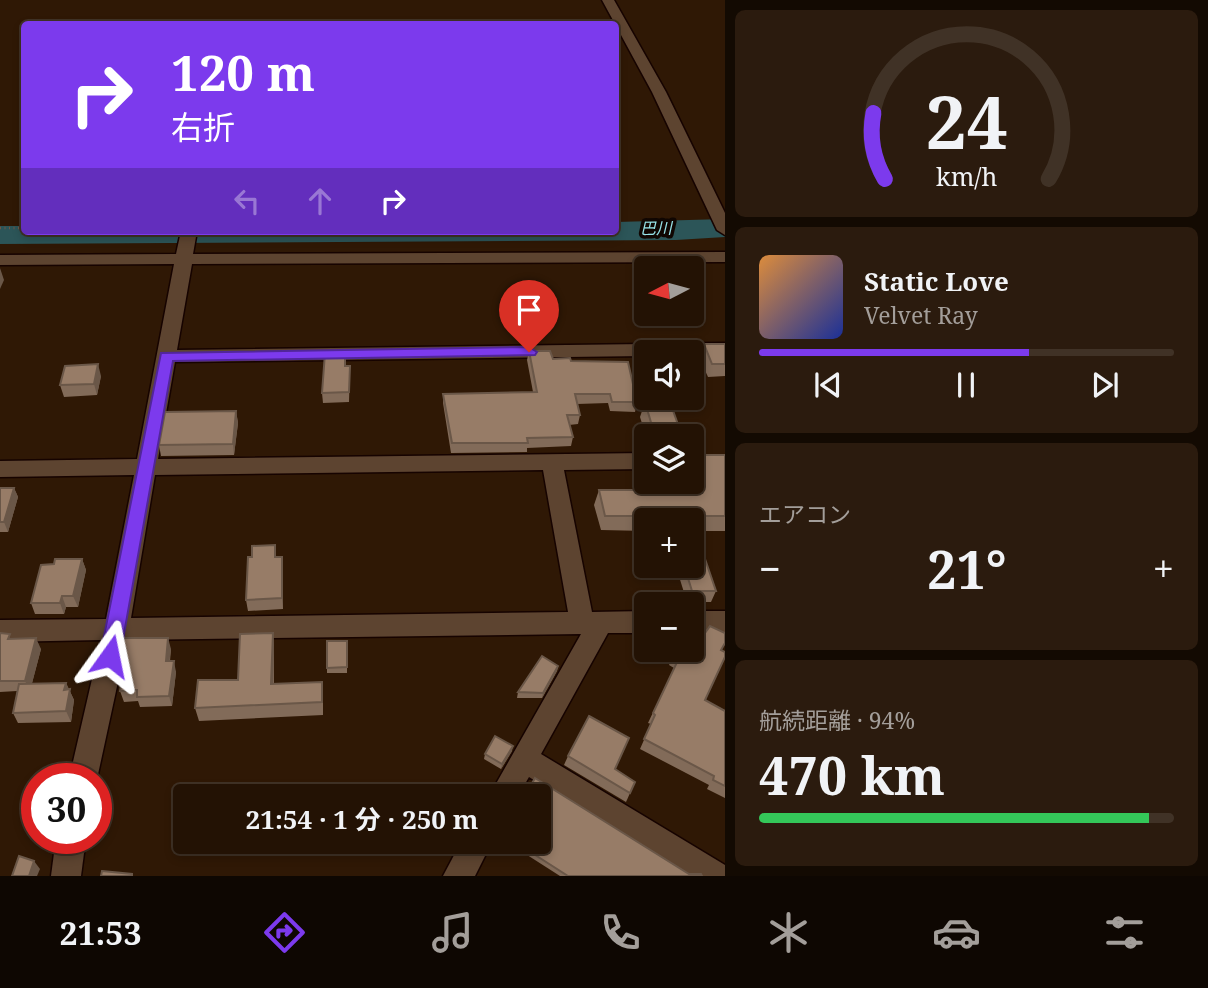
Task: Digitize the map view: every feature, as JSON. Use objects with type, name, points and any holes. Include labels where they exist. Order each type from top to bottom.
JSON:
[{"type":"street","points":[[608,0],[659,92],[725,230]]},
{"type":"street","points":[[87,763],[116,631],[188,235]]},
{"type":"street","points":[[0,260],[725,257]]},
{"type":"street","points":[[166,356],[725,349]]},
{"type":"street","points":[[0,469],[634,461]]},
{"type":"street","points":[[510,784],[591,622],[552,463]]},
{"type":"street","points":[[0,632],[634,622]]},
{"type":"street","points":[[704,622],[725,622]]},
{"type":"street","points":[[524,759],[715,876]]},
{"type":"street","points":[[66,876],[69,854]]},
{"type":"street","points":[[458,876],[470,854]]},
{"type":"street","points":[[720,876],[725,864]]},
{"type":"path","points":[[0,228],[21,228]]},
{"type":"building","points":[[704,344],[725,344],[725,364],[712,364]]},
{"type":"building","points":[[529,351],[550,351],[553,359],[628,362],[634,402],[612,402],[610,394],[575,394],[580,415],[567,415],[573,437],[527,438],[528,443],[452,443],[443,394],[537,392]]},
{"type":"building","points":[[325,353],[345,353],[345,366],[350,366],[349,392],[322,393]]},
{"type":"building","points":[[98,364],[94,384],[60,385],[65,366]]},
{"type":"building","points":[[647,410],[673,410],[678,424],[651,424]]},
{"type":"building","points":[[236,411],[233,444],[159,445],[165,412]]},
{"type":"building","points":[[704,455],[725,455],[725,516],[704,516],[704,508],[634,508],[634,516],[605,516],[599,490],[634,490],[634,494],[704,494]]},
{"type":"building","points":[[0,488],[14,488],[4,522],[0,522]]},
{"type":"building","points":[[275,545],[275,557],[282,557],[282,598],[246,600],[248,557],[252,557],[252,546]]},
{"type":"building","points":[[55,559],[82,559],[73,596],[62,596],[60,603],[31,603],[41,565],[54,564]]},
{"type":"building","points":[[705,559],[716,591],[692,591],[688,578],[704,578]]},
{"type":"building","points":[[710,626],[725,633],[725,643],[721,650],[725,652],[725,657],[705,700],[725,711],[725,786],[713,780],[714,776],[644,739],[655,715],[653,713],[677,662],[704,662],[704,632]]},
{"type":"building","points":[[0,633],[10,634],[8,639],[36,638],[25,681],[0,681]]},
{"type":"building","points":[[273,633],[271,684],[322,682],[322,702],[195,708],[198,680],[238,680],[240,634]]},
{"type":"building","points":[[124,638],[168,638],[166,661],[174,661],[169,696],[137,697],[137,690],[120,691],[124,665],[118,665]]},
{"type":"building","points":[[327,641],[347,641],[347,667],[327,668]]},
{"type":"building","points":[[542,656],[558,666],[543,693],[518,692]]},
{"type":"building","points":[[66,683],[64,690],[70,689],[66,711],[13,713],[19,684]]},
{"type":"building","points":[[589,716],[629,738],[615,769],[635,782],[630,793],[568,756]]},
{"type":"building","points":[[495,736],[513,746],[502,764],[485,754]]},
{"type":"building","points":[[535,778],[545,784],[532,784]]},
{"type":"building","points":[[551,788],[689,874],[702,876],[568,876],[534,854],[551,854]]},
{"type":"building","points":[[19,856],[34,861],[29,876],[12,876]]},
{"type":"building","points":[[102,871],[132,874],[132,876],[101,876]]},
{"type":"waterway","name":"巴川","points":[[619,231],[725,228]]},
{"type":"waterway","name":"巴川","points":[[0,235],[21,235]]},
{"type":"route","points":[[110,656],[166,356],[529,352]]}]
